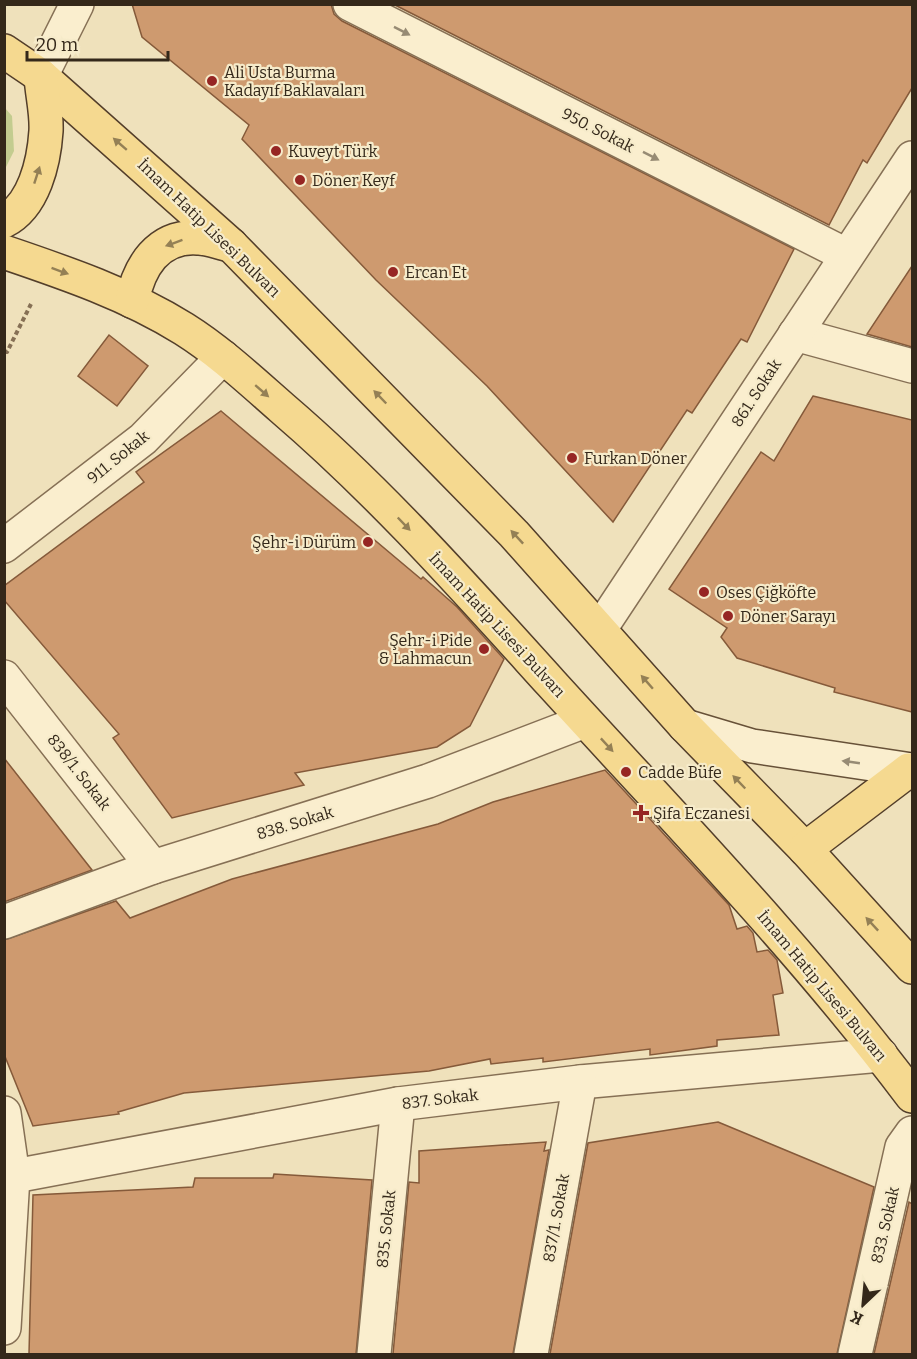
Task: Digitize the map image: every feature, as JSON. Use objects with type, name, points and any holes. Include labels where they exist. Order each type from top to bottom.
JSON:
[{"type":"main road","name":"İmam Hatip Lisesi Bulvarı","points":[[4,51],[41,76],[231,245],[514,534],[685,726],[805,849],[912,967]]},
{"type":"main road","points":[[4,221],[31,194],[41,165],[46,130],[41,76]]},
{"type":"main road","points":[[132,301],[137,277],[149,259],[160,249],[176,241],[197,237],[231,245]]},
{"type":"main road","name":"İmam Hatip Lisesi Bulvarı","points":[[4,252],[49,267],[132,301],[184,329],[223,357],[346,463],[704,848],[881,1055],[912,1096]]},
{"type":"main road","points":[[805,849],[911,770]]},
{"type":"street","points":[[41,76],[77,4]]},
{"type":"street","name":"950. Sokak","points":[[350,4],[846,255]]},
{"type":"street","name":"861. Sokak","points":[[600,629],[912,158]]},
{"type":"street","points":[[795,334],[912,366]]},
{"type":"street","name":"911. Sokak","points":[[4,546],[143,439],[223,357]]},
{"type":"street","name":"838/1. Sokak","points":[[4,677],[153,867]]},
{"type":"street","name":"838. Sokak","points":[[4,921],[153,867],[428,782],[585,721]]},
{"type":"street","points":[[685,726],[752,746],[911,770]]},
{"type":"street","name":"837. Sokak","points":[[9,1177],[398,1104],[580,1082],[881,1055]]},
{"type":"street","name":"837/1. Sokak","points":[[531,1354],[580,1082]]},
{"type":"street","name":"835. Sokak","points":[[374,1354],[398,1104]]},
{"type":"street","points":[[4,1113],[9,1177],[4,1328]]},
{"type":"street","name":"833. Sokak","points":[[855,1354],[902,1147],[912,1133]]},
{"type":"path","points":[[4,351],[7,352],[49,267]]},
{"type":"green space","points":[[5,108],[12,116],[14,151],[5,169]]},
{"type":"building","points":[[132,4],[331,4],[334,14],[342,21],[794,249],[747,342],[741,339],[692,413],[687,410],[613,522],[487,386],[376,280],[242,139],[249,125],[142,37]]},
{"type":"building","points":[[393,4],[912,4],[912,88],[867,163],[863,160],[829,225]]},
{"type":"building","points":[[912,266],[912,347],[867,334]]},
{"type":"building","points":[[109,335],[148,366],[117,406],[78,376]]},
{"type":"building","points":[[813,396],[912,420],[912,712],[834,692],[835,688],[737,658],[721,637],[727,628],[669,589],[761,452],[774,461]]},
{"type":"building","points":[[221,411],[421,579],[423,577],[457,607],[504,659],[470,726],[437,747],[295,773],[304,785],[172,818],[113,738],[119,734],[4,600],[4,586],[144,482],[136,472]]},
{"type":"building","points":[[4,758],[92,870],[4,902]]},
{"type":"building","points":[[605,770],[729,905],[737,929],[747,926],[753,933],[757,952],[768,950],[777,960],[783,993],[773,995],[779,1035],[717,1040],[717,1046],[650,1055],[650,1049],[543,1062],[543,1058],[491,1064],[490,1059],[429,1071],[184,1093],[118,1112],[119,1114],[33,1126],[4,1054],[4,940],[116,901],[130,918],[232,879],[438,824],[493,802]]},
{"type":"building","points":[[718,1122],[874,1187],[837,1354],[550,1354],[588,1143]]},
{"type":"building","points":[[546,1142],[544,1151],[549,1150],[513,1354],[393,1354],[409,1182],[419,1183],[419,1151]]},
{"type":"building","points":[[274,1174],[372,1180],[356,1354],[29,1354],[33,1195],[193,1187],[195,1178],[273,1178]]},
{"type":"building","points":[[909,1202],[912,1204],[912,1354],[874,1354]]},
{"type":"place","name":"Ali Usta Burma Kadayıf Baklavaları","points":[[212,81]]},
{"type":"place","name":"Kuveyt Türk","points":[[276,151]]},
{"type":"place","name":"Döner Keyf","points":[[300,180]]},
{"type":"place","name":"Ercan Et","points":[[393,272]]},
{"type":"place","name":"Furkan Döner","points":[[572,458]]},
{"type":"place","name":"Şehr-i Dürüm","points":[[368,542]]},
{"type":"place","name":"Oses Çiğköfte","points":[[704,592]]},
{"type":"place","name":"Döner Sarayı","points":[[728,616]]},
{"type":"place","name":"Şehr-i Pide & Lahmacun","points":[[484,649]]},
{"type":"place","name":"Cadde Büfe","points":[[626,772]]},
{"type":"place","name":"Şifa Eczanesi","points":[[641,813]]}]
